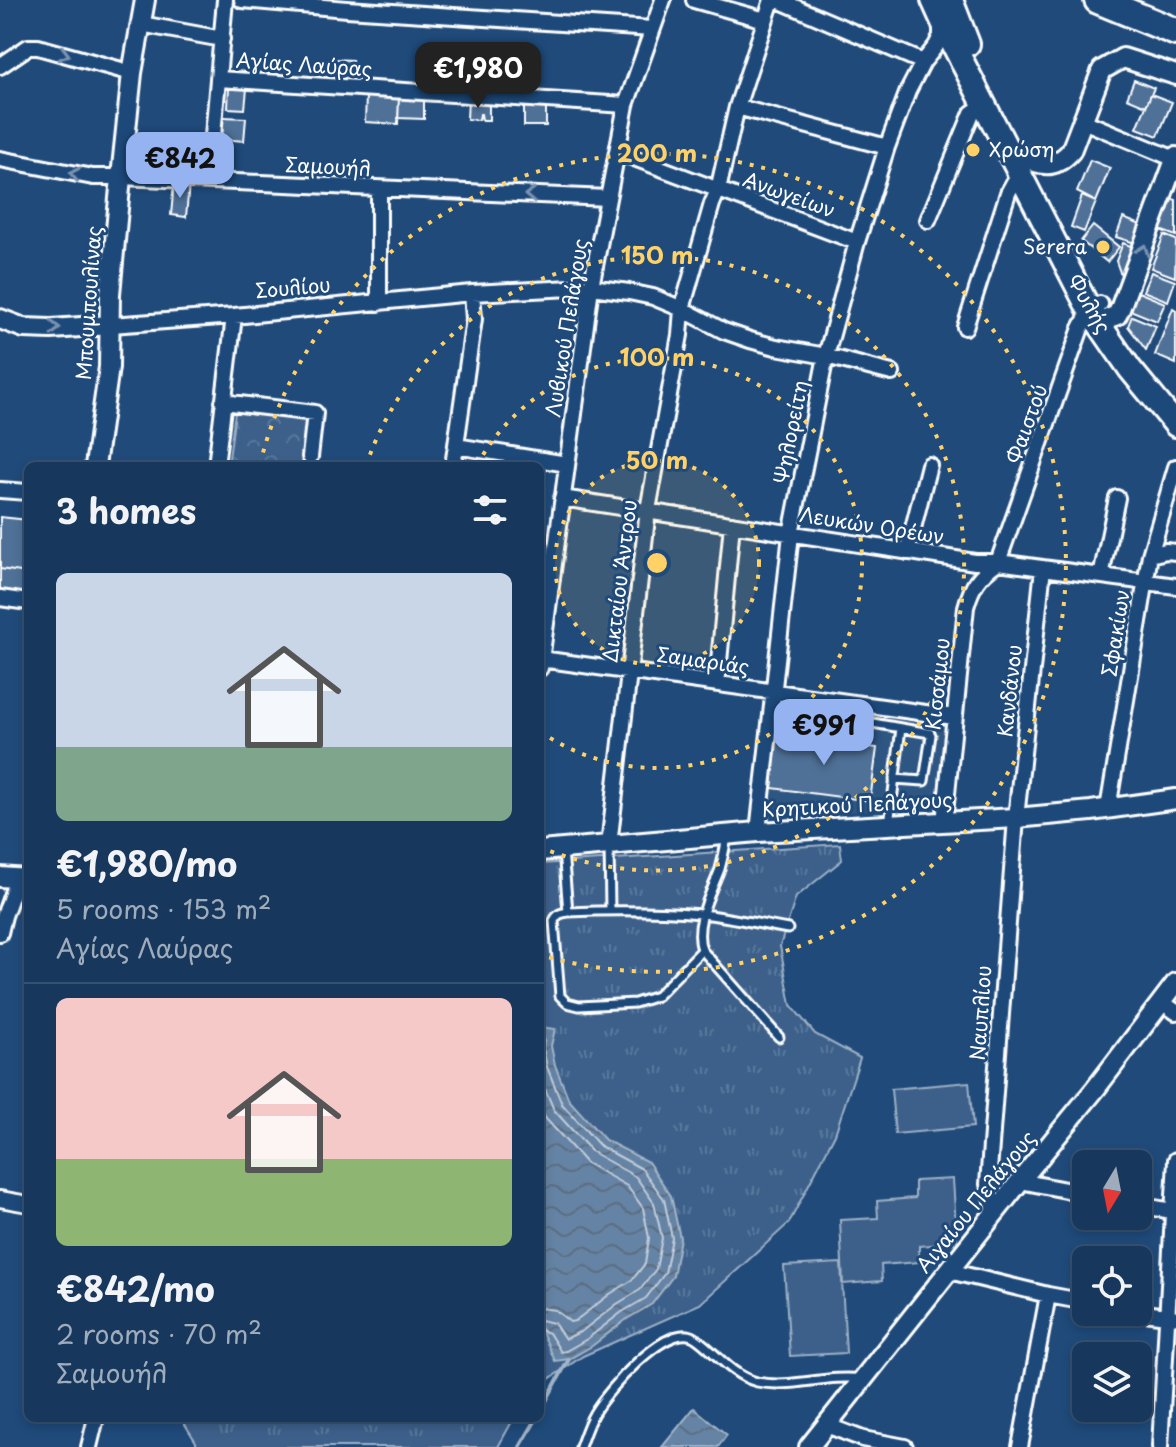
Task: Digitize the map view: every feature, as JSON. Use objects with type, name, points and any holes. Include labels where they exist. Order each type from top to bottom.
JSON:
[{"type":"highway","points":[[1098,0],[1176,32]]},
{"type":"main road","name":"Φυλής","points":[[941,5],[965,66],[1023,165]]},
{"type":"main road","name":"Φυλής","points":[[941,5],[965,38],[1023,165],[1099,314],[1130,369],[1176,424]]},
{"type":"street","name":"Μπουμπουλίνας","points":[[96,462],[109,367],[110,294],[132,73],[145,0]]},
{"type":"street","points":[[209,181],[225,0]]},
{"type":"street","points":[[242,0],[348,4],[652,29]]},
{"type":"street","name":"Λυβικού Πελάγους","points":[[544,628],[591,287],[626,105],[663,0]]},
{"type":"street","points":[[694,0],[765,20]]},
{"type":"street","points":[[775,0],[926,58],[939,52],[949,54],[965,66]]},
{"type":"street","name":"Δικταίου Άντρου","points":[[609,845],[648,510],[682,309],[718,190],[737,107],[765,20],[775,0]]},
{"type":"street","name":"Ψηλορείτη","points":[[758,832],[791,534],[826,356],[887,147],[908,91],[941,36],[941,5]]},
{"type":"street","points":[[141,24],[222,39]]},
{"type":"street","points":[[0,66],[28,47],[38,47],[132,73]]},
{"type":"street","points":[[965,327],[1008,193],[1023,165],[1062,161],[1071,151],[1102,70],[1123,58],[1176,75]]},
{"type":"street","name":"Αγίας Λαύρας","points":[[218,79],[626,105]]},
{"type":"street","points":[[928,220],[972,113],[985,104]]},
{"type":"street","points":[[737,107],[887,147]]},
{"type":"street","points":[[1083,121],[1176,158],[1171,190],[1123,305],[1117,315],[1099,314]]},
{"type":"street","name":"Ανωγείων","points":[[618,152],[857,242]]},
{"type":"street","name":"Σαμουήλ","points":[[0,159],[93,177],[608,198]]},
{"type":"street","points":[[379,189],[379,303]]},
{"type":"street","name":"Σουλίου","points":[[0,319],[24,328],[51,329],[234,316],[472,293],[591,287],[653,297],[750,340],[892,373]]},
{"type":"street","points":[[454,462],[474,319],[472,293]]},
{"type":"street","name":"Φαιστού","points":[[998,562],[1081,328],[1099,314]]},
{"type":"street","points":[[216,462],[234,316]]},
{"type":"street","points":[[223,402],[315,413],[310,457]]},
{"type":"street","points":[[456,446],[567,464]]},
{"type":"street","points":[[907,552],[929,465]]},
{"type":"street","name":"Σφακίων","points":[[1108,809],[1150,555],[1176,467]]},
{"type":"street","points":[[0,490],[24,492]]},
{"type":"street","name":"Λευκών Ορέων","points":[[562,498],[975,562],[998,562],[1176,586]]},
{"type":"street","points":[[1101,576],[1117,498]]},
{"type":"street","points":[[717,683],[732,524]]},
{"type":"street","points":[[1150,555],[1176,552]]},
{"type":"street","name":"Κισσάμου","points":[[944,823],[966,607],[971,589],[984,572],[998,562]]},
{"type":"street","name":"Κανδάνου","points":[[1016,818],[1043,568]]},
{"type":"street","points":[[0,598],[24,601]]},
{"type":"street","name":"Σαμαριάς","points":[[544,664],[628,671],[954,717]]},
{"type":"street","name":"Κρητικού Πελάγους","points":[[544,851],[758,832],[1016,818],[1176,799]]},
{"type":"street","name":"Ναυπλίου","points":[[999,1208],[993,1204],[988,1184],[1016,818]]},
{"type":"street","points":[[0,933],[15,878]]},
{"type":"street","name":"Αιγαίου Πελάγους","points":[[809,1447],[1096,1088],[1169,1007],[1176,983]]},
{"type":"street","points":[[1160,1447],[1171,1317],[1176,1160]]},
{"type":"street","points":[[1020,1181],[1072,1191]]},
{"type":"street","points":[[0,1199],[24,1203]]},
{"type":"street","points":[[1152,1207],[1172,1211]]},
{"type":"street","points":[[949,1271],[1072,1299]]},
{"type":"street","points":[[1020,1447],[1048,1295]]},
{"type":"street","points":[[89,1447],[95,1422]]},
{"type":"street","points":[[826,1425],[862,1443],[905,1447]]},
{"type":"lane","points":[[836,700],[835,713],[838,717],[931,735],[924,781],[894,779]]},
{"type":"lane","points":[[889,826],[901,728]]},
{"type":"lane","points":[[727,835],[721,866],[704,915],[700,942],[702,950],[779,1037]]},
{"type":"lane","points":[[609,845],[610,910]]},
{"type":"lane","points":[[563,849],[568,912]]},
{"type":"lane","points":[[702,950],[657,996],[635,1003],[579,1006],[567,1003],[560,996],[554,921],[561,913],[610,910],[704,915],[788,929]]},
{"type":"lane","points":[[580,1447],[594,1413],[628,1370],[654,1348],[681,1334],[694,1336],[734,1371],[746,1379],[761,1383],[837,1377],[863,1379]]},
{"type":"shaded area","points":[[781,699],[949,722],[936,808],[768,816]]},
{"type":"green space","points":[[235,412],[307,420],[303,462],[229,462]]},
{"type":"green space","points":[[840,844],[842,860],[796,897],[780,946],[791,1005],[815,1034],[860,1058],[835,1134],[789,1223],[700,1304],[583,1356],[544,1382],[544,864]]},
{"type":"green space","points":[[969,1082],[973,1127],[895,1134],[891,1089]]},
{"type":"green space","points":[[953,1179],[957,1243],[919,1246],[919,1262],[881,1265],[882,1281],[843,1284],[840,1220],[878,1218],[877,1201],[915,1198],[915,1181]]},
{"type":"green space","points":[[841,1263],[846,1353],[790,1356],[784,1266]]},
{"type":"green space","points":[[184,1422],[512,1422],[498,1447],[196,1447]]},
{"type":"water","points":[[544,1028],[555,1029],[551,1046],[569,1100],[605,1140],[648,1162],[671,1196],[680,1238],[673,1276],[652,1304],[592,1346],[569,1359],[555,1361],[544,1336]]},
{"type":"water","points":[[694,1408],[727,1435],[718,1447],[662,1447]]},
{"type":"building","points":[[333,59],[352,60],[352,81],[332,80]]},
{"type":"building","points":[[490,62],[510,62],[510,75],[490,75]]},
{"type":"building","points":[[461,67],[490,67],[491,87],[462,87]]},
{"type":"building","points":[[514,67],[538,68],[537,89],[514,88]]},
{"type":"building","points":[[1134,80],[1154,88],[1146,106],[1127,98]]},
{"type":"building","points":[[229,87],[247,89],[245,109],[228,108]]},
{"type":"building","points":[[1151,94],[1172,102],[1158,136],[1137,128]]},
{"type":"building","points":[[366,96],[399,97],[398,124],[365,122]]},
{"type":"building","points":[[399,97],[424,98],[424,119],[398,118]]},
{"type":"building","points":[[468,99],[489,102],[489,120],[482,120],[481,114],[479,120],[467,119]]},
{"type":"building","points":[[524,103],[546,103],[546,126],[524,126]]},
{"type":"building","points":[[223,117],[246,118],[244,141],[222,139]]},
{"type":"building","points":[[1090,160],[1110,168],[1096,202],[1077,192]]},
{"type":"building","points":[[174,183],[189,184],[186,217],[171,215]]},
{"type":"building","points":[[1082,196],[1096,202],[1084,232],[1071,227]]},
{"type":"building","points":[[1169,198],[1176,200],[1176,236],[1157,229]]},
{"type":"building","points":[[1123,218],[1141,225],[1135,243],[1116,237]]},
{"type":"building","points":[[1093,226],[1119,247],[1107,262],[1081,241]]},
{"type":"building","points":[[1164,235],[1176,240],[1175,277],[1151,268]]},
{"type":"building","points":[[1123,243],[1133,247],[1122,278],[1116,261]]},
{"type":"building","points":[[1151,272],[1175,281],[1168,301],[1143,291]]},
{"type":"building","points":[[1138,292],[1165,303],[1157,321],[1130,310]]},
{"type":"building","points":[[1173,308],[1176,310],[1176,364],[1155,355]]},
{"type":"building","points":[[1132,316],[1156,326],[1146,350],[1128,326]]},
{"type":"building","points":[[0,517],[24,520],[24,572],[0,569]]},
{"type":"building","points":[[0,569],[24,572],[24,593],[0,590]]},
{"type":"building","points":[[777,733],[877,748],[870,801],[772,788]]},
{"type":"waterway","points":[[544,1405],[569,1359]]},
{"type":"waterway","points":[[520,1447],[535,1422]]},
{"type":"place","name":"Χρώση","points":[[973,150]]},
{"type":"place","name":"Serera","points":[[1103,247]]}]
